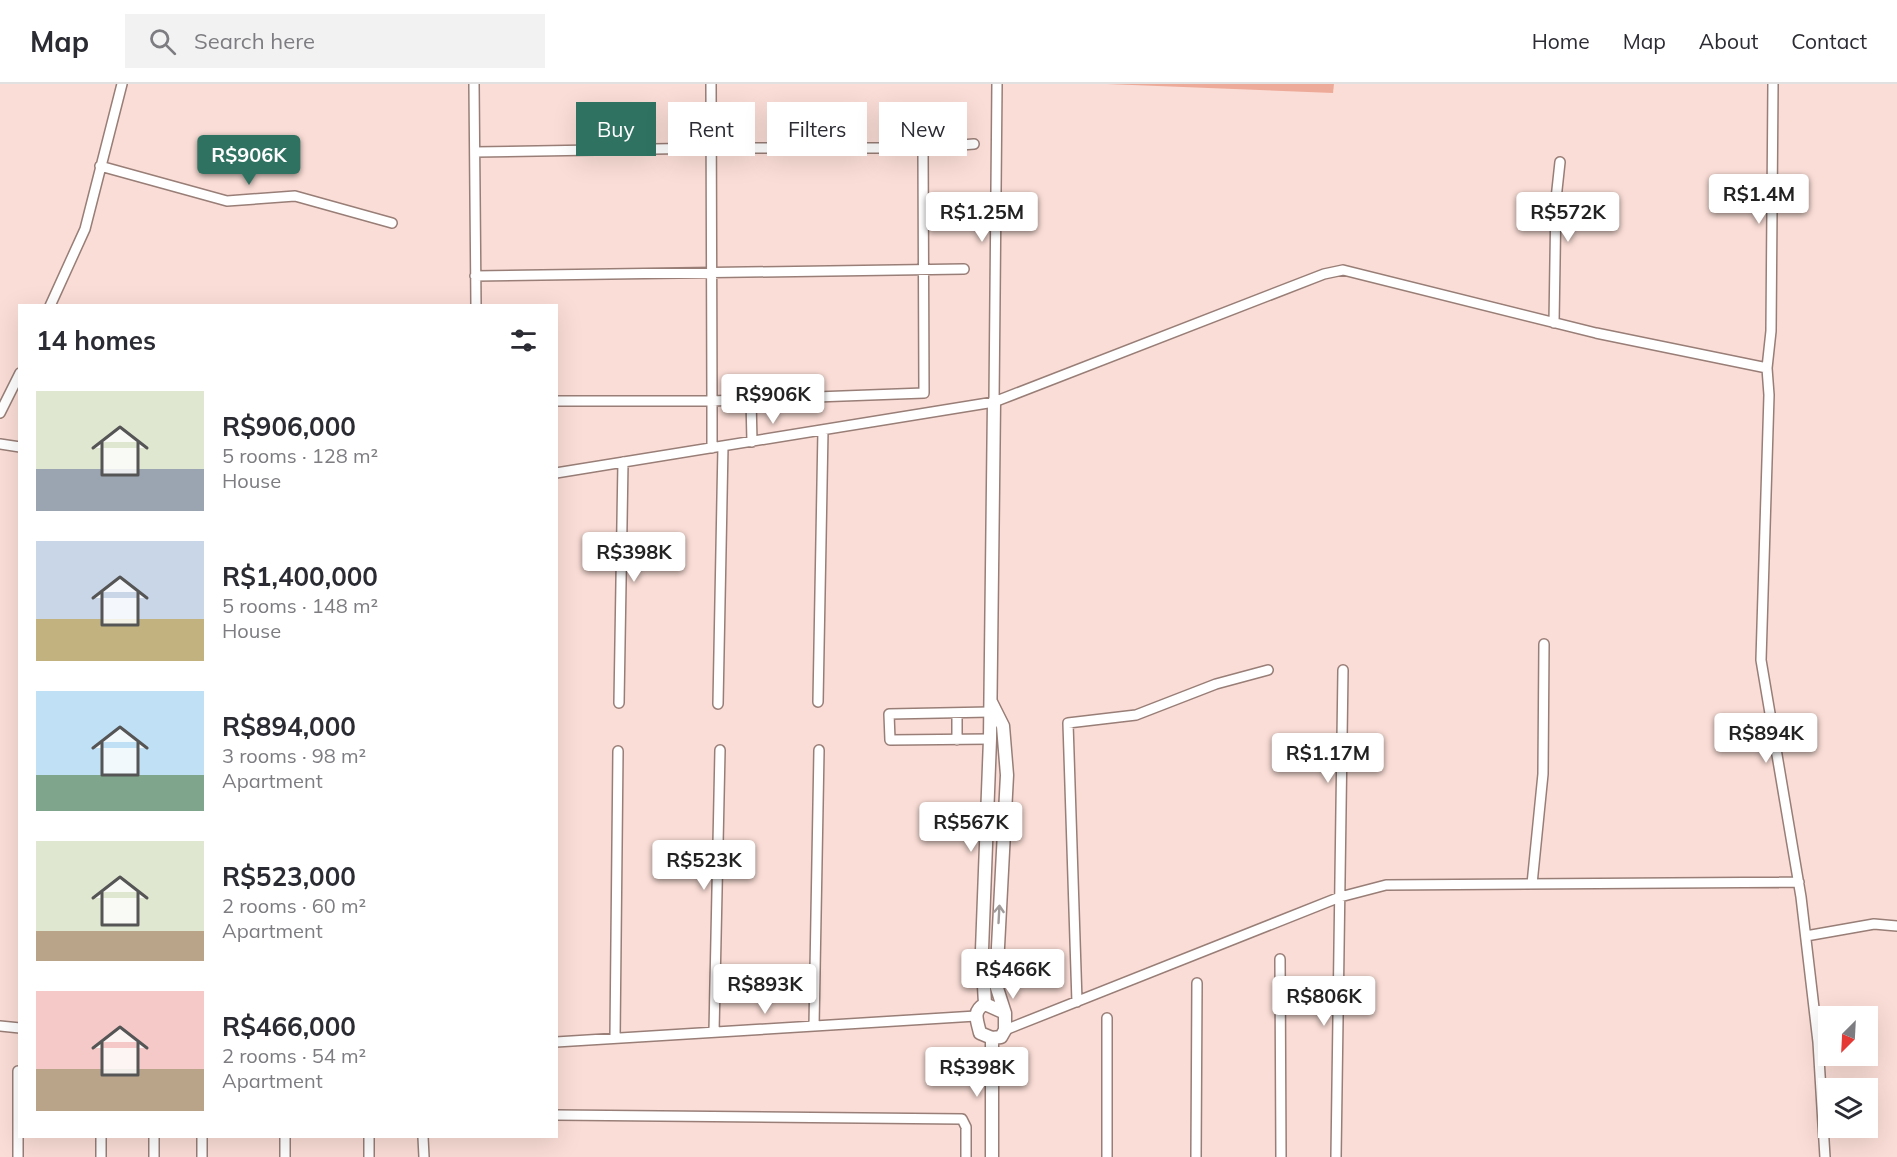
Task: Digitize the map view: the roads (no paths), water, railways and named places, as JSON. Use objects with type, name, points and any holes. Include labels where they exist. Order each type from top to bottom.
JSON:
[{"type":"street","points":[[51,304],[85,229],[122,84]]},
{"type":"street","points":[[474,84],[476,304]]},
{"type":"street","points":[[711,84],[711,102]]},
{"type":"street","points":[[985,1004],[982,950],[990,739],[997,84]]},
{"type":"street","points":[[1773,84],[1771,331],[1767,368],[1769,394],[1761,660],[1806,936],[1818,1042],[1825,1157]]},
{"type":"street","points":[[967,145],[974,144]]},
{"type":"street","points":[[755,148],[879,148]]},
{"type":"street","points":[[475,152],[668,149]]},
{"type":"street","points":[[712,156],[712,448]]},
{"type":"street","points":[[558,401],[712,401],[924,393],[923,156]]},
{"type":"street","points":[[1554,323],[1556,199],[1560,162]]},
{"type":"street","points":[[100,166],[227,201],[295,196],[392,223]]},
{"type":"street","points":[[476,276],[964,269]]},
{"type":"street","points":[[558,473],[994,402],[1324,274],[1343,270],[1554,323],[1767,368]]},
{"type":"street","points":[[0,413],[18,377]]},
{"type":"street","points":[[751,399],[752,442]]},
{"type":"street","points":[[818,702],[823,430]]},
{"type":"street","points":[[0,444],[18,447]]},
{"type":"street","points":[[718,704],[723,446]]},
{"type":"street","points":[[619,703],[622,462]]},
{"type":"street","points":[[1532,884],[1544,774],[1544,644]]},
{"type":"street","points":[[1077,1002],[1068,723],[1136,715],[1216,684],[1268,670]]},
{"type":"street","points":[[1336,1157],[1343,670]]},
{"type":"street","points":[[990,707],[957,713],[889,714],[890,740],[990,739]]},
{"type":"street","points":[[985,1004],[978,1008],[975,1016],[980,1033],[992,1038],[1001,1037],[1005,1030],[1005,1013],[996,985],[1007,775],[1003,726],[990,707]]},
{"type":"street","points":[[957,713],[957,740]]},
{"type":"street","points":[[714,1032],[720,750]]},
{"type":"street","points":[[814,1026],[819,750]]},
{"type":"street","points":[[615,1038],[618,751]]},
{"type":"street","points":[[1005,1030],[1340,897],[1386,885],[1799,882]]},
{"type":"street","points":[[1806,936],[1874,924],[1897,926]]},
{"type":"street","points":[[1280,959],[1281,1157]]},
{"type":"street","points":[[1196,1157],[1197,983]]},
{"type":"street","points":[[985,1004],[1005,1013]]},
{"type":"street","points":[[558,1042],[975,1016]]},
{"type":"street","points":[[1107,1018],[1107,1157]]},
{"type":"street","points":[[0,1026],[18,1028]]},
{"type":"street","points":[[992,1038],[992,1157]]},
{"type":"street","points":[[18,1071],[18,1157]]},
{"type":"street","points":[[558,1115],[962,1119],[966,1127],[966,1157]]},
{"type":"street","points":[[101,1138],[101,1157]]},
{"type":"street","points":[[154,1138],[154,1157]]},
{"type":"street","points":[[202,1138],[202,1157]]},
{"type":"street","points":[[285,1138],[285,1157]]},
{"type":"street","points":[[369,1138],[369,1157]]},
{"type":"street","points":[[423,1138],[424,1157]]}]
